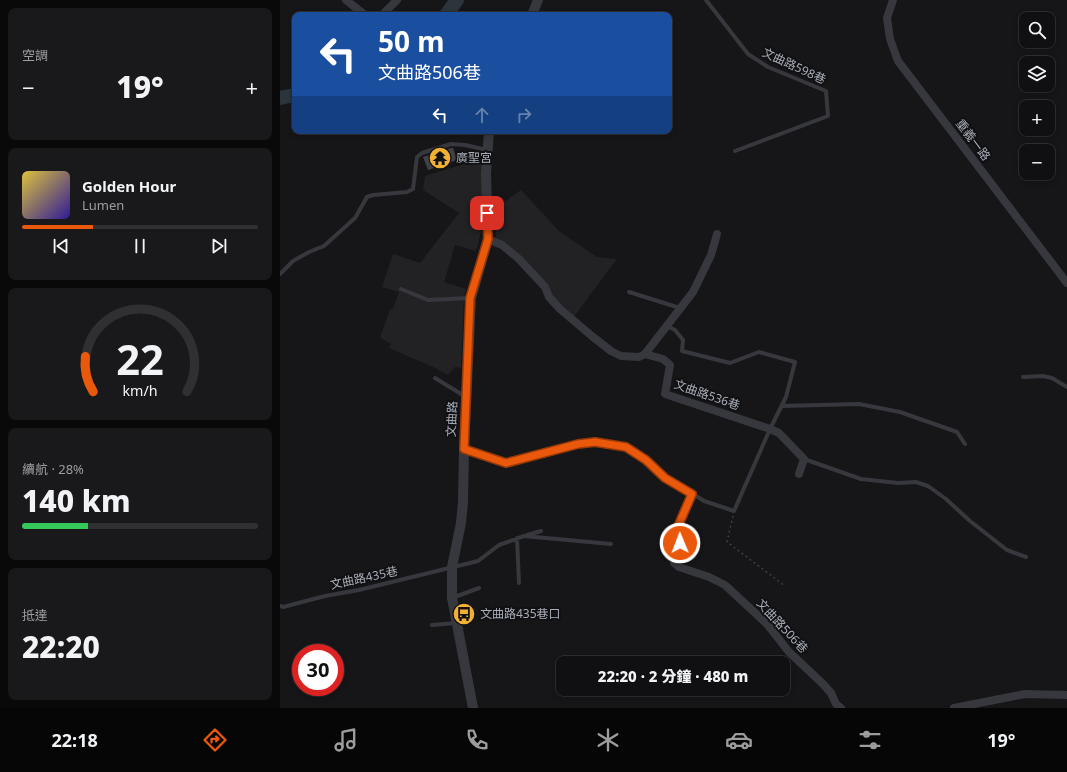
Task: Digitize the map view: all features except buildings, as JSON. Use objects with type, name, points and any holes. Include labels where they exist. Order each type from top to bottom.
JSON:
[{"type":"street","points":[[346,0],[361,12]]},
{"type":"street","points":[[385,12],[397,0]]},
{"type":"street","points":[[533,12],[538,0]]},
{"type":"street","name":"重義一路","points":[[893,0],[888,18],[890,39],[898,61],[1067,283]]},
{"type":"street","name":"文曲路","points":[[473,708],[452,598],[452,567],[461,523],[462,509],[470,298],[488,239],[486,174],[489,134]]},
{"type":"street","points":[[645,354],[693,292],[711,254],[717,234]]},
{"type":"street","name":"文曲路536巷","points":[[488,239],[502,245],[519,259],[545,287],[549,298],[560,310],[611,351],[621,356],[639,357],[645,354],[663,359],[670,365],[665,394],[779,433],[804,459]]},
{"type":"street","points":[[464,449],[506,463],[578,444],[595,442],[626,447],[646,460],[665,478],[692,494]]},
{"type":"street","points":[[799,474],[804,459]]},
{"type":"street","name":"文曲路506巷","points":[[692,494],[679,524],[680,543],[674,563],[679,567],[709,577],[725,585],[767,624],[789,652],[824,684],[831,692],[836,704],[842,708]]},
{"type":"street","points":[[954,708],[1024,694],[1067,695]]},
{"type":"lane","name":"文曲路598巷","points":[[706,0],[748,54],[768,67],[826,91],[828,116],[735,151]]},
{"type":"lane","points":[[280,274],[293,261],[308,252],[324,246],[355,218],[367,197],[407,192],[414,189],[417,157],[422,153],[451,144],[465,145],[487,150]]},
{"type":"lane","points":[[401,289],[428,300],[470,298]]},
{"type":"lane","points":[[629,292],[680,308]]},
{"type":"lane","points":[[666,326],[675,330],[683,340],[682,351],[730,363],[759,352],[795,362],[786,397],[734,510],[704,500],[692,494]]},
{"type":"lane","points":[[1023,377],[1043,376],[1052,378],[1067,387]]},
{"type":"lane","points":[[435,378],[466,397]]},
{"type":"lane","points":[[782,406],[860,404],[900,412],[957,432],[965,444]]},
{"type":"lane","points":[[804,459],[861,479],[898,483],[916,482],[928,486],[946,499],[970,521],[1007,550],[1026,557]]},
{"type":"lane","name":"文曲路435巷","points":[[280,606],[282,607],[325,596],[359,590],[478,561],[499,545],[541,531]]},
{"type":"lane","points":[[524,536],[611,544]]},
{"type":"lane","points":[[517,538],[519,583]]},
{"type":"lane","points":[[452,598],[479,588]]},
{"type":"lane","points":[[432,625],[456,623]]},
{"type":"path","points":[[734,510],[727,542],[785,586]]},
{"type":"shaded area","points":[[484,162],[481,232],[476,251],[455,245],[444,282],[466,289],[464,298],[461,368],[455,367],[448,375],[389,348],[391,344],[380,338],[390,309],[393,309],[399,292],[382,287],[393,254],[420,263],[459,213],[423,190],[425,176],[464,164]]},
{"type":"shaded area","points":[[521,190],[560,232],[597,257],[617,259],[573,318],[555,305],[548,289],[495,241],[498,206]]},
{"type":"waterway","points":[[448,12],[457,0]]},
{"type":"waterway","points":[[280,98],[292,96]]},
{"type":"place","name":"廣聖宮","points":[[440,158]]},
{"type":"place","name":"文曲路435巷口","points":[[464,614]]},
{"type":"route","points":[[487,213],[488,239],[470,298],[464,449],[506,463],[578,444],[595,442],[626,447],[646,460],[665,478],[692,494],[679,524],[680,543]]}]
